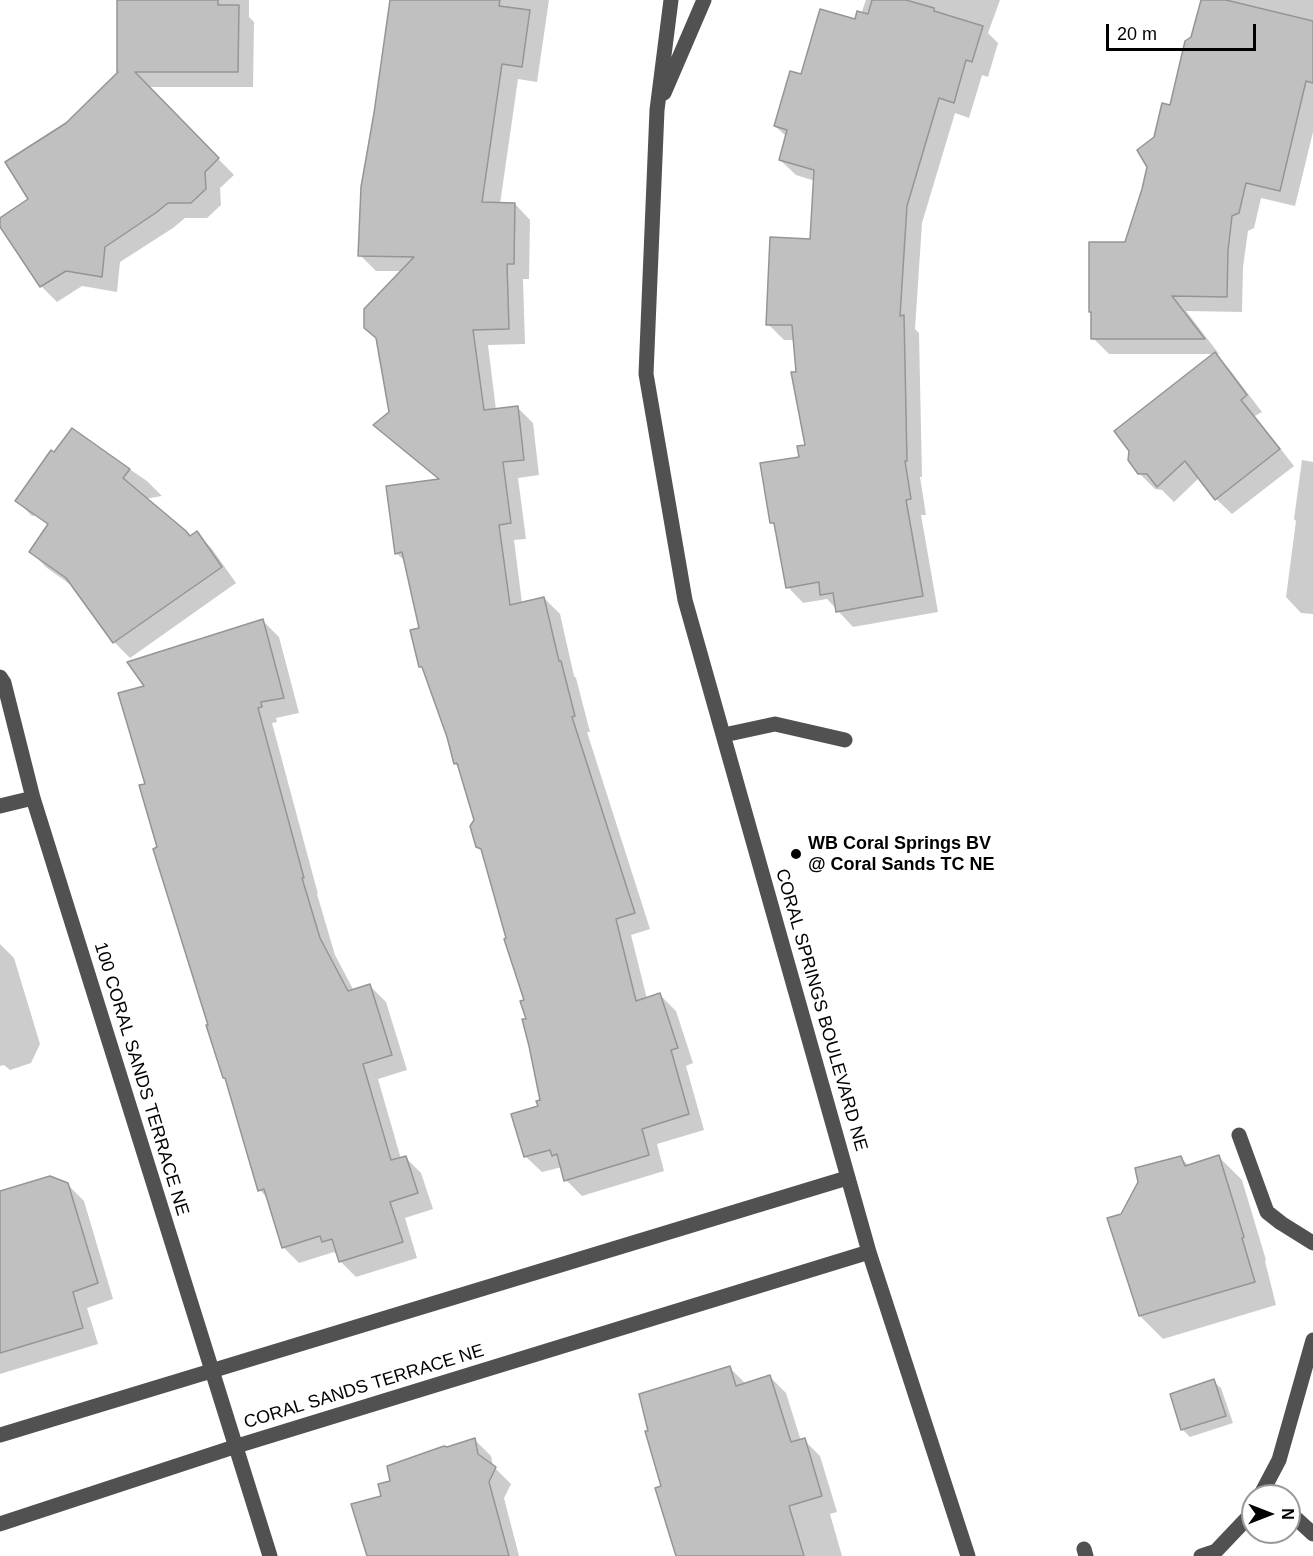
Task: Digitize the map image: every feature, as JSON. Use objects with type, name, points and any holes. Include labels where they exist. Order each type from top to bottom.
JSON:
[{"type":"street","name":"CORAL SPRINGS BOULEVARD NE","points":[[671,0],[657,110],[646,374],[685,600],[847,1178],[968,1556]]},
{"type":"street","name":"CORAL SPRINGS BOULEVARD NE","points":[[657,110],[704,0]]},
{"type":"street","name":"100 CORAL SANDS TERRACE NE","points":[[0,677],[4,683],[33,798],[212,1372]]},
{"type":"street","points":[[724,735],[775,724],[844,740]]},
{"type":"street","points":[[0,806],[33,798]]},
{"type":"street","points":[[1239,1135],[1267,1212],[1313,1243]]},
{"type":"street","points":[[0,1435],[847,1178]]},
{"type":"street","name":"CORAL SANDS TERRACE NE","points":[[212,1372],[237,1446],[869,1252]]},
{"type":"street","points":[[1269,1484],[1279,1460],[1313,1340]]},
{"type":"street","points":[[0,1524],[237,1446],[270,1556]]},
{"type":"street","points":[[1301,1523],[1313,1534]]},
{"type":"street","points":[[1201,1556],[1216,1551],[1241,1525]]},
{"type":"building","points":[[117,0],[218,0],[218,5],[239,5],[238,72],[135,72],[219,158],[205,172],[206,189],[191,203],[168,203],[105,247],[102,277],[66,271],[40,287],[0,227],[0,218],[28,199],[5,162],[66,123],[118,72]]},
{"type":"building","points":[[390,0],[500,0],[499,6],[530,10],[522,67],[502,64],[482,202],[515,203],[514,264],[507,264],[509,329],[473,330],[484,410],[518,406],[524,460],[503,462],[511,523],[499,525],[510,605],[544,597],[575,716],[572,717],[635,913],[616,919],[636,1001],[660,993],[678,1048],[671,1050],[689,1114],[642,1129],[649,1155],[564,1181],[557,1154],[552,1156],[550,1150],[524,1157],[511,1114],[538,1106],[536,1101],[540,1100],[522,1019],[526,1019],[520,1001],[524,1000],[504,939],[506,938],[481,849],[476,847],[470,826],[474,820],[457,763],[454,764],[447,737],[422,667],[419,667],[410,630],[419,628],[402,552],[395,554],[386,486],[439,479],[373,425],[389,412],[376,338],[364,328],[364,309],[414,257],[358,256],[361,187]]},
{"type":"building","points":[[872,0],[906,0],[983,26],[972,62],[966,60],[954,103],[939,98],[907,206],[900,316],[904,315],[907,461],[905,461],[911,499],[906,500],[923,596],[836,612],[833,593],[820,595],[819,582],[786,588],[774,523],[770,523],[760,463],[799,457],[797,446],[805,445],[791,372],[796,372],[792,325],[766,325],[770,237],[810,239],[814,170],[779,160],[787,130],[774,126],[790,71],[801,74],[820,9],[855,19],[857,11],[868,14]]},
{"type":"building","points":[[1201,0],[1226,0],[1313,21],[1313,83],[1306,81],[1280,191],[1246,183],[1239,213],[1232,216],[1228,251],[1227,297],[1172,296],[1205,339],[1091,339],[1089,242],[1125,242],[1147,167],[1137,150],[1154,137],[1162,103],[1170,105],[1185,41],[1191,37]]},
{"type":"building","points":[[1215,352],[1247,395],[1241,400],[1280,449],[1215,500],[1185,461],[1157,487],[1147,474],[1138,474],[1128,460],[1129,451],[1114,431]]},
{"type":"building","points":[[72,428],[130,469],[123,478],[190,536],[197,531],[222,567],[113,643],[66,578],[29,552],[48,524],[15,501],[51,450],[54,452]]},
{"type":"building","points":[[263,619],[284,698],[261,702],[262,707],[258,708],[304,878],[302,878],[320,938],[348,991],[370,984],[392,1055],[363,1064],[391,1160],[406,1156],[418,1193],[390,1202],[403,1242],[339,1262],[332,1239],[322,1242],[320,1236],[282,1248],[264,1189],[258,1191],[153,849],[157,847],[139,785],[145,784],[118,693],[144,686],[127,662]]},
{"type":"building","points":[[1219,1155],[1255,1282],[1139,1316],[1107,1218],[1121,1214],[1138,1182],[1135,1168],[1181,1156],[1185,1166]]},
{"type":"building","points":[[50,1176],[68,1183],[98,1283],[73,1292],[83,1328],[0,1353],[0,1191]]},
{"type":"building","points":[[730,1366],[736,1386],[770,1375],[791,1442],[805,1438],[822,1496],[789,1506],[804,1556],[676,1556],[655,1488],[661,1486],[645,1431],[648,1431],[639,1394]]},
{"type":"building","points":[[1214,1379],[1226,1416],[1181,1430],[1170,1394]]},
{"type":"building","points":[[475,1438],[478,1454],[496,1467],[489,1482],[509,1556],[367,1556],[351,1504],[381,1496],[378,1484],[390,1481],[387,1466]]},
{"type":"place","name":"WB Coral Springs BV @ Coral Sands TC NE","points":[[796,854]]}]
